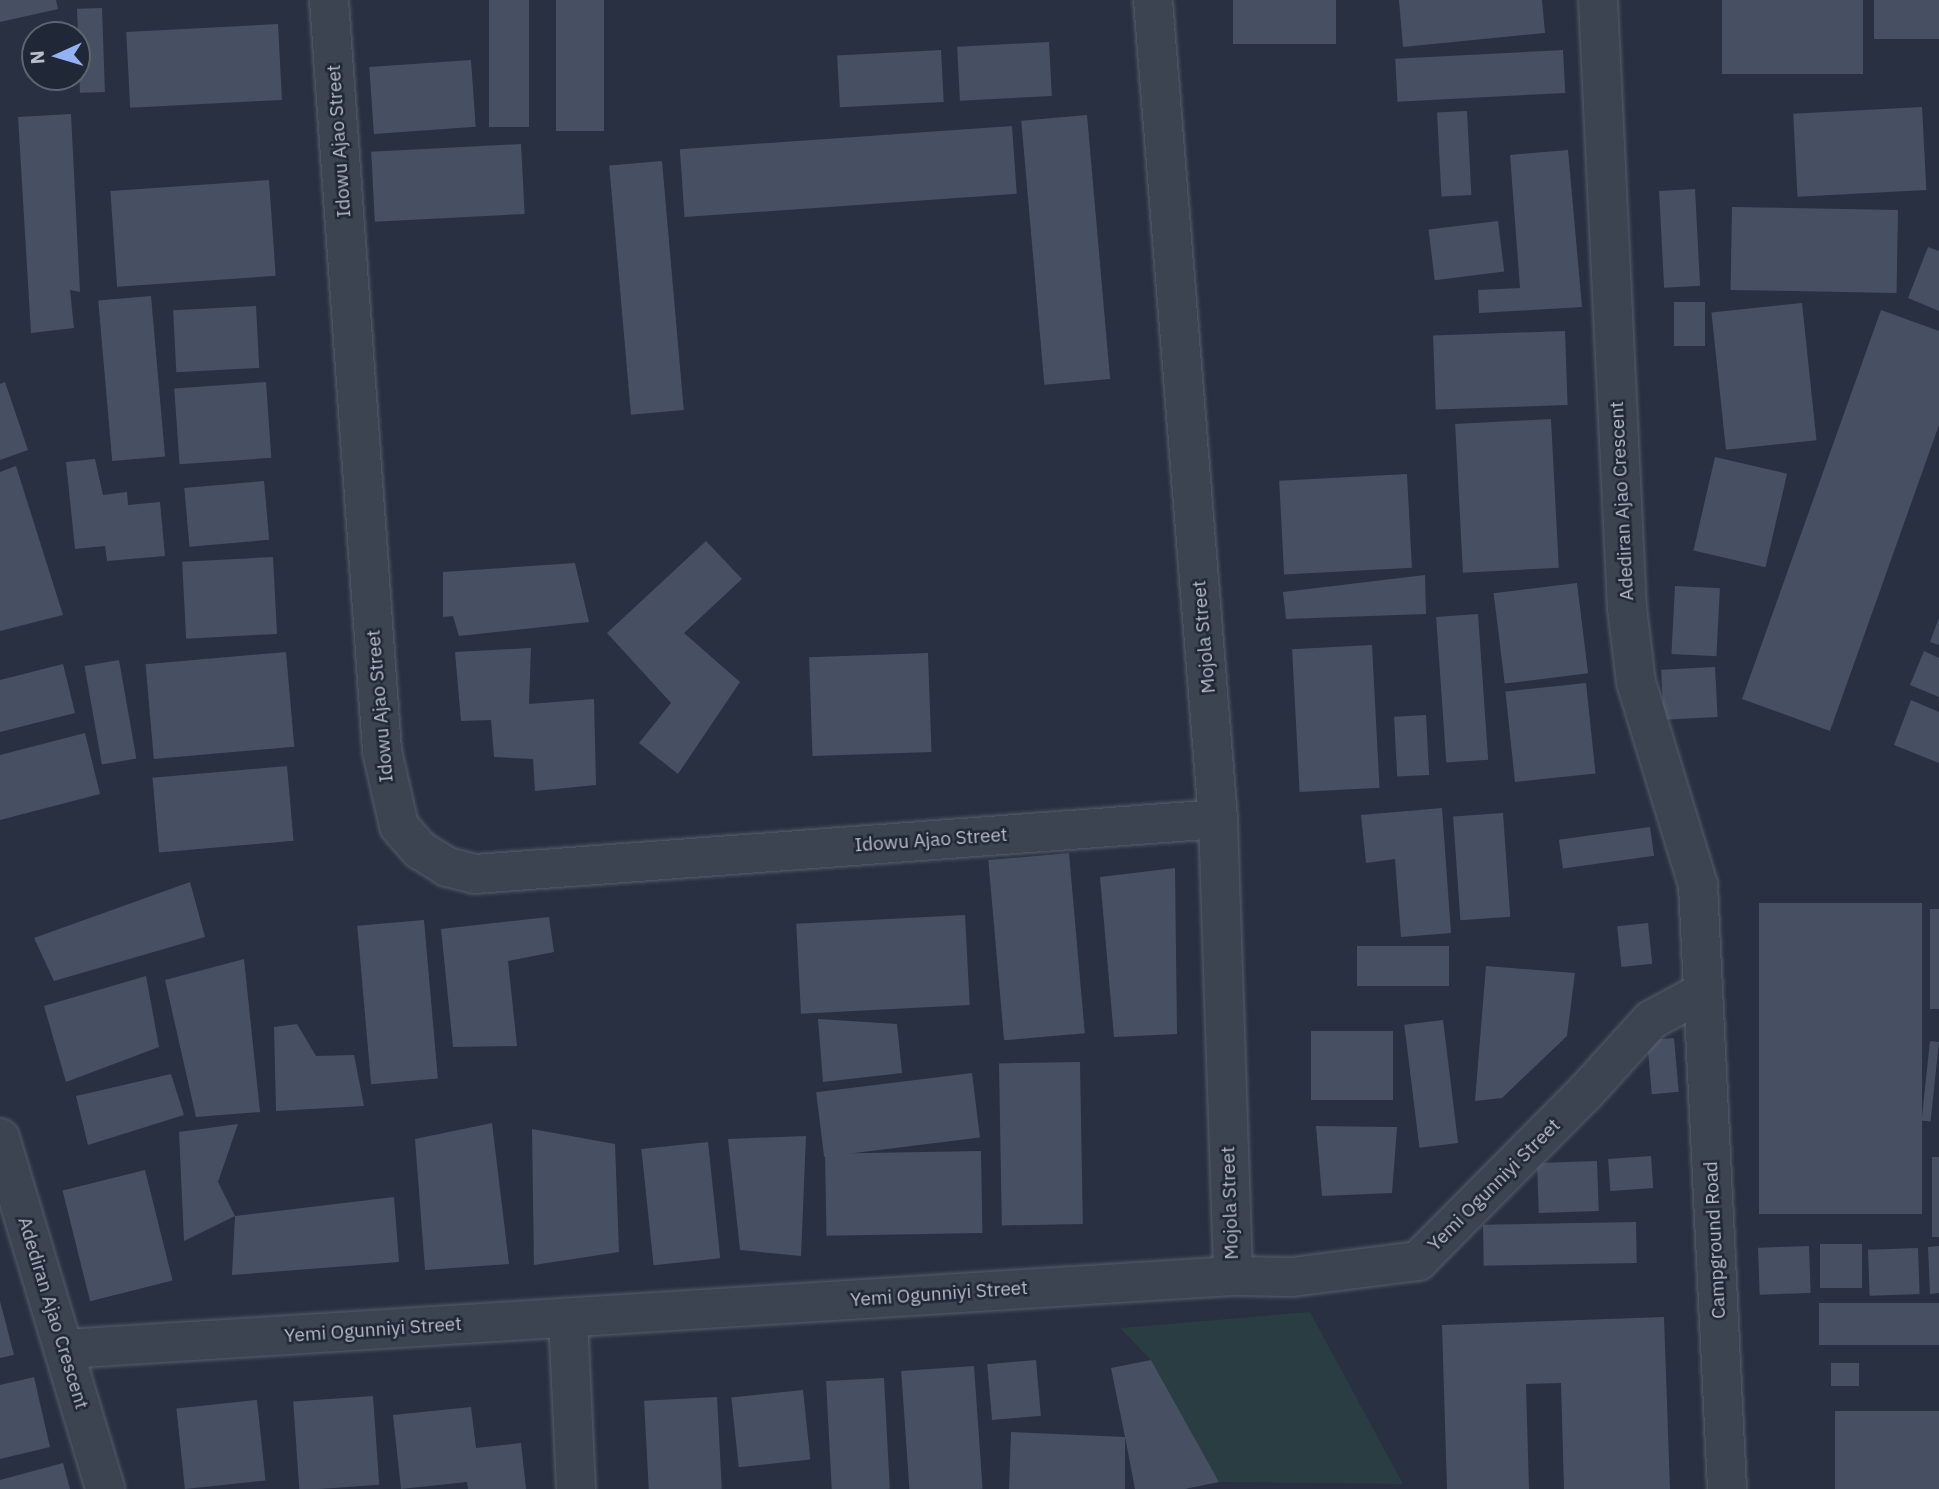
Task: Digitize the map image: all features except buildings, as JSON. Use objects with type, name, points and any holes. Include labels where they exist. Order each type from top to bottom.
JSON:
[{"type":"street","name":"Idowu Ajao Street","points":[[329,0],[382,751],[399,826],[420,850],[447,867],[475,874],[1218,819]]},
{"type":"street","name":"Mojola Street","points":[[1153,0],[1218,819],[1233,1276]]},
{"type":"street","name":"Adediran Ajao Crescent","points":[[1598,0],[1628,608],[1636,682],[1698,885],[1703,992]]},
{"type":"street","name":"Yemi Ogunniyi Street","points":[[65,1349],[1233,1276],[1292,1277],[1418,1261],[1583,1095],[1651,1020],[1703,992]]},
{"type":"street","name":"Campground Road","points":[[1703,992],[1727,1489]]},
{"type":"street","name":"Adediran Ajao Crescent","points":[[0,1138],[65,1349],[104,1489]]},
{"type":"street","points":[[568,1318],[576,1489]]},
{"type":"green space","points":[[1310,1312],[1403,1484],[1219,1482],[1151,1360],[1120,1328]]}]
